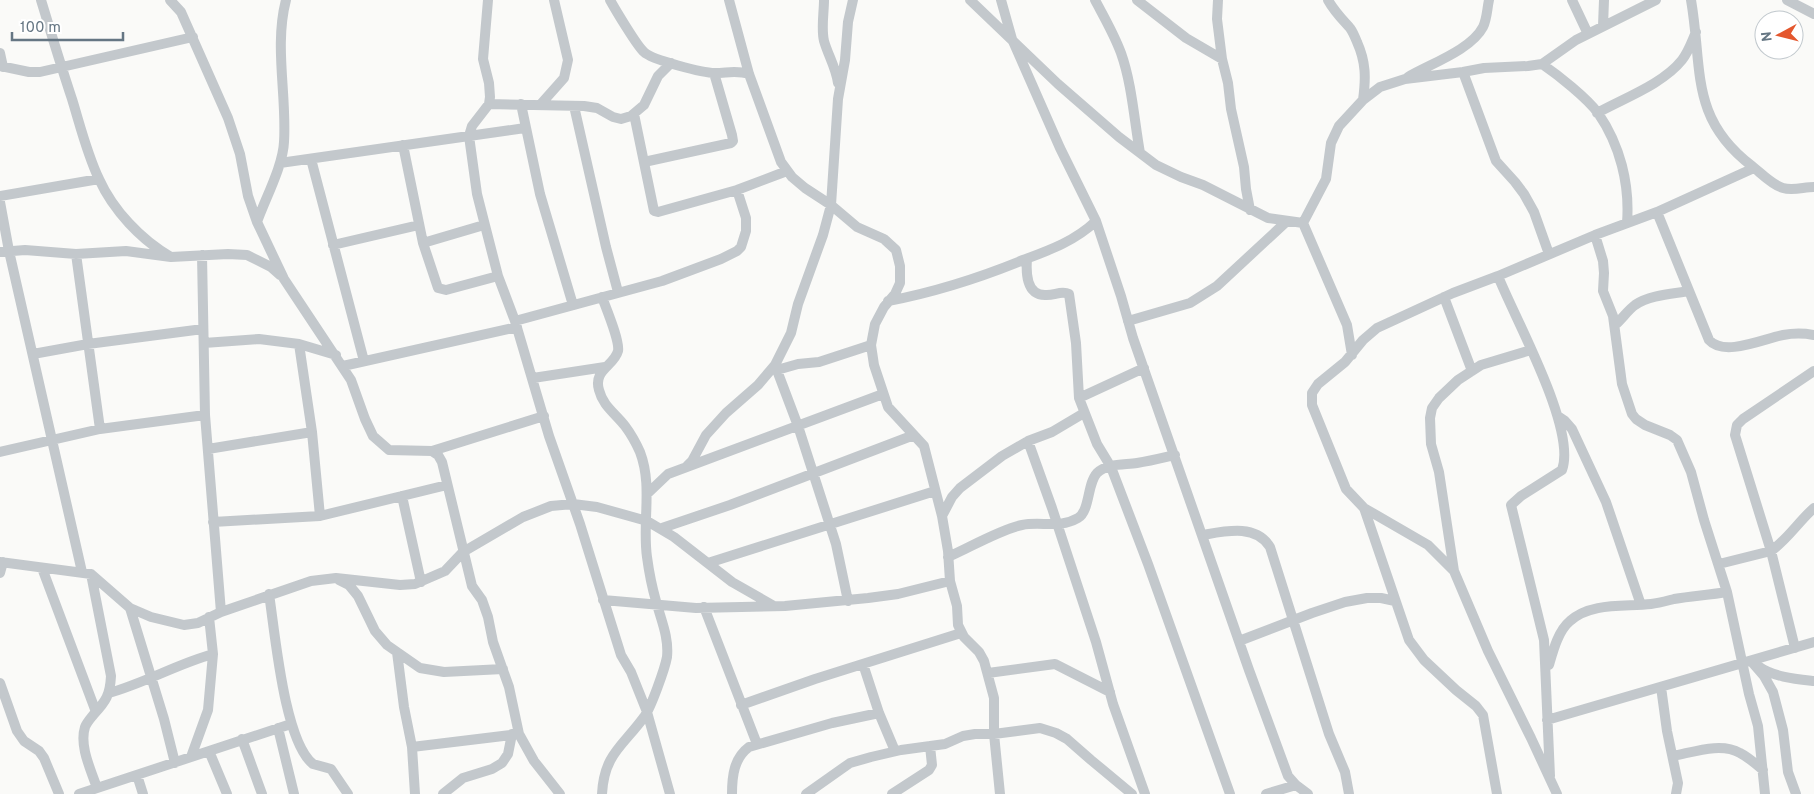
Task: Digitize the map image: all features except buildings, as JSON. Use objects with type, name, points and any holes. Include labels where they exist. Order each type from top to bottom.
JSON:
[{"type":"street","points":[[41,0],[99,179],[115,206],[133,226],[155,248],[170,256]]},
{"type":"street","points":[[170,0],[181,12],[228,118],[240,154],[248,196],[257,222],[284,279],[351,380],[373,436],[389,450],[432,451],[544,416]]},
{"type":"street","points":[[257,222],[280,163],[284,144],[281,34],[286,0]]},
{"type":"street","points":[[488,0],[484,59],[490,97],[489,104],[472,126],[469,136],[477,194],[484,225],[498,276],[516,324],[603,600],[622,654],[647,712],[670,794]]},
{"type":"street","points":[[540,105],[564,78],[568,60],[554,0]]},
{"type":"street","points":[[610,0],[643,52],[671,63],[714,73],[731,71],[749,74]]},
{"type":"street","points":[[730,0],[749,74],[780,162],[792,177],[805,188],[831,205],[857,227],[884,239],[896,250],[900,266],[900,283],[875,324],[871,345],[874,365],[888,407],[894,416],[924,446],[942,516],[950,581],[957,606],[958,626],[961,633],[979,652],[988,673],[994,698],[994,734],[1000,794]]},
{"type":"street","points":[[824,0],[824,41],[837,73],[839,91]]},
{"type":"street","points":[[687,466],[692,461],[706,435],[726,413],[776,368],[791,333],[798,304],[823,235],[831,205],[834,133],[845,60],[848,22],[853,0]]},
{"type":"street","points":[[970,0],[1058,84],[1119,137],[1156,165],[1181,178],[1203,185],[1268,218],[1303,223]]},
{"type":"street","points":[[1001,0],[1012,39],[1060,148],[1096,221],[1144,368],[1288,776],[1308,794]]},
{"type":"street","points":[[1095,0],[1121,54],[1132,100],[1140,152]]},
{"type":"street","points":[[1137,0],[1186,38],[1222,59]]},
{"type":"street","points":[[1218,0],[1217,19],[1222,59],[1244,167],[1250,210]]},
{"type":"street","points":[[1328,0],[1352,30],[1360,48],[1366,66],[1363,100]]},
{"type":"street","points":[[1303,223],[1326,179],[1332,143],[1339,126],[1363,100],[1380,88],[1405,79],[1430,64],[1454,53],[1474,39],[1483,27],[1489,0]]},
{"type":"street","points":[[1572,0],[1588,34]]},
{"type":"street","points":[[1603,26],[1604,0]]},
{"type":"street","points":[[1405,79],[1484,68],[1542,64],[1588,34],[1656,0]]},
{"type":"street","points":[[1691,0],[1696,30],[1698,65],[1705,104],[1719,132],[1737,155],[1782,188],[1814,187]]},
{"type":"street","points":[[1786,0],[1814,14]]},
{"type":"street","points":[[1598,113],[1666,74],[1687,53],[1696,30]]},
{"type":"street","points":[[0,53],[2,66],[29,72],[40,72],[193,37]]},
{"type":"street","points":[[489,104],[584,106],[597,108],[613,117],[621,119],[634,114],[644,105],[658,76],[671,63]]},
{"type":"street","points":[[1542,64],[1589,103],[1598,113],[1622,164],[1628,194],[1628,223]]},
{"type":"street","points":[[1463,72],[1496,161],[1500,168],[1515,182],[1534,212],[1549,254]]},
{"type":"street","points":[[644,162],[731,143],[732,135],[714,73]]},
{"type":"street","points":[[521,104],[540,194],[572,305]]},
{"type":"street","points":[[574,106],[618,292]]},
{"type":"street","points":[[634,114],[654,211],[658,212],[738,190],[787,171]]},
{"type":"street","points":[[280,163],[525,128]]},
{"type":"street","points":[[403,145],[423,244],[438,288],[441,290],[498,276]]},
{"type":"street","points":[[311,159],[364,361]]},
{"type":"street","points":[[1454,571],[1428,545],[1364,508],[1346,489],[1312,405],[1312,393],[1318,384],[1352,355],[1363,340],[1377,328],[1444,297],[1595,235],[1658,212],[1754,168]]},
{"type":"street","points":[[0,196],[99,179]]},
{"type":"street","points":[[343,366],[516,324],[572,305],[662,281],[721,260],[741,247],[746,231],[746,218],[738,190]]},
{"type":"street","points":[[0,202],[5,251],[33,354],[52,440],[87,573],[111,676],[109,693],[106,700],[88,722],[84,735],[87,757],[101,789]]},
{"type":"street","points":[[1658,212],[1709,340],[1717,346],[1736,346],[1785,335],[1814,335]]},
{"type":"street","points":[[888,301],[957,285],[1027,259],[1070,241],[1084,233],[1096,221]]},
{"type":"street","points":[[1128,321],[1190,303],[1216,286],[1286,222]]},
{"type":"street","points":[[1303,223],[1347,325],[1352,355]]},
{"type":"street","points":[[333,245],[419,225]]},
{"type":"street","points":[[423,244],[484,225]]},
{"type":"street","points":[[1595,235],[1603,262],[1603,292],[1615,325],[1622,384],[1632,414],[1645,425],[1670,435],[1677,440],[1691,472],[1704,520],[1719,564],[1740,646],[1747,662],[1758,726],[1765,794]]},
{"type":"street","points":[[5,251],[76,254],[126,251],[170,256],[247,255],[271,267],[284,279]]},
{"type":"street","points":[[76,254],[100,428]]},
{"type":"street","points":[[202,255],[205,416],[221,612]]},
{"type":"street","points":[[1027,259],[1027,279],[1033,290],[1045,295],[1065,292],[1069,294],[1076,343],[1079,398],[1097,444],[1111,466],[1230,794]]},
{"type":"street","points":[[1498,276],[1559,417],[1565,451],[1562,470],[1521,496],[1511,505],[1544,640],[1550,776]]},
{"type":"street","points":[[1615,325],[1634,306],[1641,302],[1689,291]]},
{"type":"street","points":[[602,297],[618,350],[615,357],[605,366],[598,378],[598,387],[606,406],[624,425],[636,443],[643,461],[647,494],[645,536],[647,556],[667,641],[667,657],[647,712],[613,755],[605,771],[602,794]]},
{"type":"street","points":[[1444,297],[1472,370]]},
{"type":"street","points":[[33,354],[88,344],[203,329]]},
{"type":"street","points":[[204,343],[259,339],[299,344],[336,355]]},
{"type":"street","points":[[299,344],[312,432],[320,516]]},
{"type":"street","points":[[776,368],[819,362],[871,345]]},
{"type":"street","points":[[1531,350],[1481,365],[1458,380],[1438,398],[1432,408],[1430,418],[1431,444],[1439,472],[1454,571],[1488,651],[1550,776],[1557,794]]},
{"type":"street","points":[[533,378],[605,366]]},
{"type":"street","points":[[776,368],[798,426],[830,524],[848,600]]},
{"type":"street","points":[[1079,398],[1144,368]]},
{"type":"street","points":[[1795,648],[1772,551],[1735,434],[1737,425],[1743,418],[1814,371]]},
{"type":"street","points":[[647,494],[668,474],[883,394]]},
{"type":"street","points":[[942,516],[952,497],[960,488],[1007,452],[1028,441],[1052,432],[1084,413]]},
{"type":"street","points":[[0,452],[100,428],[205,416]]},
{"type":"street","points":[[1559,417],[1566,421],[1572,429],[1606,502],[1641,605]]},
{"type":"street","points":[[208,449],[312,432]]},
{"type":"street","points":[[662,528],[730,505],[914,435]]},
{"type":"street","points":[[1028,441],[1145,794]]},
{"type":"street","points":[[432,451],[438,455],[442,462],[472,586],[482,600],[493,642],[509,687],[515,734],[508,754],[502,764],[463,778],[443,794]]},
{"type":"street","points":[[948,557],[1021,525],[1057,525],[1077,519],[1081,516],[1092,480],[1100,471],[1111,466],[1136,464],[1175,455]]},
{"type":"street","points":[[213,522],[320,516],[447,485]]},
{"type":"street","points":[[708,563],[935,491]]},
{"type":"street","points":[[402,496],[422,582]]},
{"type":"street","points":[[1,566],[87,573],[130,608],[161,620],[184,625],[198,622],[269,594],[311,581],[336,578],[400,585],[422,582],[446,571],[463,552],[524,517],[551,506],[573,504],[605,509],[647,520],[662,528],[732,582],[774,606]]},
{"type":"street","points":[[1364,508],[1409,640],[1424,660],[1484,715],[1497,794]]},
{"type":"street","points":[[1719,564],[1772,551],[1802,518],[1814,508]]},
{"type":"street","points":[[1203,535],[1233,531],[1252,533],[1265,539],[1270,547],[1329,734],[1344,772],[1349,794]]},
{"type":"street","points":[[42,568],[96,712]]},
{"type":"street","points":[[336,578],[349,585],[358,596],[375,631],[387,645],[420,668],[444,672],[502,669]]},
{"type":"street","points":[[603,600],[704,608],[774,606],[898,594],[950,581]]},
{"type":"street","points":[[1546,673],[1554,648],[1565,626],[1570,620],[1584,613],[1604,607],[1641,605],[1727,592]]},
{"type":"street","points":[[269,594],[277,651],[291,724],[297,741],[309,761],[331,769],[348,794]]},
{"type":"street","points":[[1239,641],[1345,602],[1367,598],[1382,598],[1395,601]]},
{"type":"street","points":[[130,608],[175,763]]},
{"type":"street","points":[[704,608],[756,744]]},
{"type":"street","points":[[191,756],[208,710],[213,654],[209,617]]},
{"type":"street","points":[[741,705],[961,633]]},
{"type":"street","points":[[1547,720],[1814,642]]},
{"type":"street","points":[[397,652],[412,747],[415,794]]},
{"type":"street","points":[[109,693],[130,687],[189,661],[213,654]]},
{"type":"street","points":[[1747,662],[1778,675],[1814,681]]},
{"type":"street","points":[[1747,662],[1764,676],[1773,692],[1783,730],[1788,772],[1796,794]]},
{"type":"street","points":[[863,664],[879,713],[895,752]]},
{"type":"street","points":[[988,673],[1055,664],[1110,692]]},
{"type":"street","points":[[0,684],[17,731],[24,741],[39,751],[44,758],[58,794]]},
{"type":"street","points":[[1661,688],[1667,731],[1678,783],[1676,794]]},
{"type":"street","points":[[732,794],[733,772],[741,753],[756,744],[832,723],[879,713]]},
{"type":"street","points":[[79,794],[101,789],[191,756],[291,724]]},
{"type":"street","points":[[278,728],[292,794]]},
{"type":"street","points":[[806,794],[850,763],[895,752],[945,744],[975,734],[994,734],[1040,728],[1067,739],[1132,794]]},
{"type":"street","points":[[412,747],[515,734]]},
{"type":"street","points":[[515,734],[560,794]]},
{"type":"street","points":[[242,739],[262,794]]},
{"type":"street","points":[[892,794],[929,770],[932,765],[930,746]]},
{"type":"street","points":[[1673,756],[1707,749],[1732,750],[1740,752],[1763,770]]},
{"type":"street","points":[[209,751],[228,794]]},
{"type":"street","points":[[137,775],[143,794]]},
{"type":"street","points":[[1266,794],[1296,785]]}]
